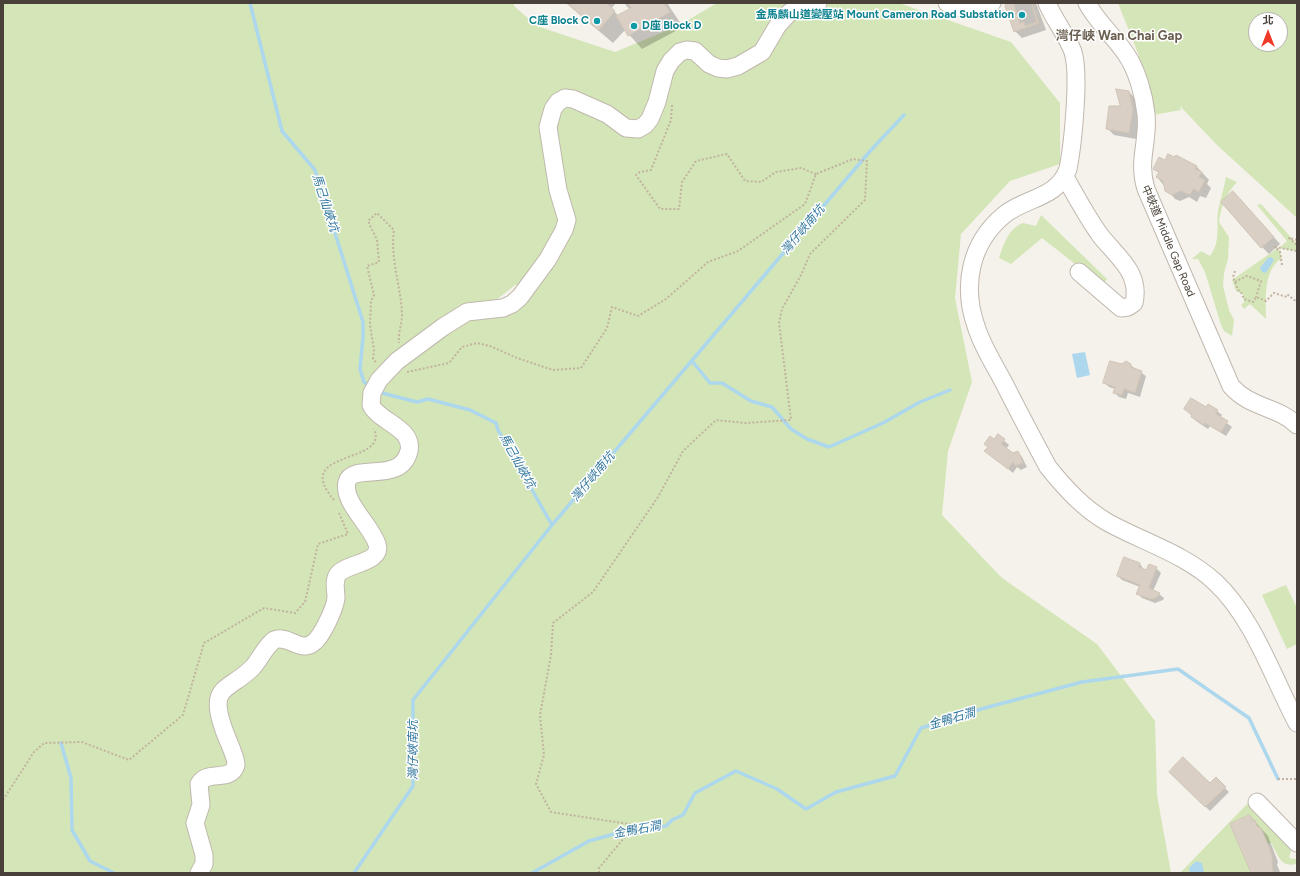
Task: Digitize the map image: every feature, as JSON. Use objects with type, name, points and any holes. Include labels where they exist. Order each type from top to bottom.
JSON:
[{"type":"street","points":[[199,873],[204,864],[204,855],[195,823],[201,805],[199,784],[206,778],[230,774],[236,765],[218,712],[218,702],[221,693],[250,670],[274,640],[284,639],[303,646],[315,643],[321,634],[336,599],[335,581],[338,574],[348,567],[369,559],[377,551],[377,545],[371,532],[351,501],[347,490],[347,482],[356,474],[383,472],[396,469],[405,460],[409,448],[407,439],[403,432],[378,415],[371,405],[371,396],[382,376],[402,357],[443,327],[467,312],[503,308],[512,304],[520,297],[548,259],[566,222],[557,185],[548,127],[553,109],[558,102],[565,98],[573,99],[607,114],[626,128],[638,129],[645,125],[650,119],[657,102],[665,71],[671,61],[680,52],[687,50],[695,51],[709,64],[718,68],[724,69],[738,66],[762,52],[778,25],[790,12],[818,3]]},
{"type":"street","points":[[948,3],[974,11],[985,8],[992,3]]},
{"type":"street","points":[[1047,3],[1051,14],[1068,40],[1076,65],[1070,158],[1065,177],[1054,190],[1019,205],[1003,216],[981,241],[975,254],[969,281],[969,297],[976,326],[1048,467],[1083,505],[1106,522],[1185,560],[1216,582],[1245,619],[1297,723]]},
{"type":"street","name":"中峽道 Middle Gap Road","points":[[1087,3],[1126,55],[1132,66],[1146,113],[1147,129],[1141,161],[1142,177],[1231,386],[1245,400],[1281,413],[1297,425]]},
{"type":"street","points":[[1065,177],[1100,235],[1127,266],[1135,285],[1134,302],[1128,307],[1121,308],[1078,272]]},
{"type":"street","points":[[1257,802],[1297,843]]},
{"type":"path","points":[[599,873],[599,868],[635,825],[551,812],[536,784],[544,755],[540,716],[551,655],[553,623],[593,592],[658,497],[683,451],[716,420],[745,423],[790,420],[779,323],[782,309],[801,275],[810,254],[865,200],[867,161],[853,159],[816,174],[801,168],[776,172],[761,182],[745,181],[728,154],[703,159],[696,162],[682,182],[680,209],[660,209],[636,175],[640,172],[651,170],[673,114],[672,103]]},
{"type":"path","points":[[402,357],[398,335],[402,317],[392,244],[394,230],[377,213],[368,221],[377,240],[379,262],[368,266],[374,288],[370,325],[374,350],[373,359],[382,376],[449,363],[462,347],[477,343],[490,346],[517,358],[553,370],[581,368],[607,328],[612,307],[638,316],[666,299],[708,262],[738,251],[805,204],[816,174]]},
{"type":"path","points":[[1297,240],[1289,238],[1297,245]]},
{"type":"path","points":[[1282,265],[1280,252],[1275,247],[1297,251]]},
{"type":"path","points":[[1234,271],[1233,278],[1238,290],[1243,294],[1244,299],[1253,302],[1261,281],[1247,276],[1235,282]]},
{"type":"path","points":[[1256,297],[1266,300],[1274,293],[1287,297],[1288,295],[1297,302]]},
{"type":"path","points":[[334,500],[326,490],[323,482],[325,471],[329,465],[335,461],[366,451],[374,444],[376,438],[375,430],[371,424]]},
{"type":"path","points":[[3,800],[34,752],[44,743],[82,742],[129,760],[183,715],[204,643],[264,608],[295,613],[305,602],[318,544],[348,534],[337,507]]},
{"type":"path","points":[[1278,779],[1297,778]]},
{"type":"green space","points":[[3,3],[513,3],[515,7],[537,26],[615,52],[678,26],[717,3],[899,3],[1011,42],[1060,103],[1060,164],[1010,181],[961,234],[955,298],[972,382],[948,451],[942,515],[1002,578],[1097,644],[1155,721],[1157,795],[1171,873],[3,873]],"holes":[[[515,285],[524,286],[496,311],[495,301]]]},
{"type":"green space","points":[[1118,3],[1297,3],[1297,218],[1217,145],[1180,106],[1181,110],[1153,115],[1137,57],[1139,56]]},
{"type":"green space","points":[[1226,177],[1237,182],[1225,200],[1219,222],[1229,237],[1228,259],[1224,273],[1223,286],[1229,310],[1234,320],[1232,336],[1224,331],[1221,325],[1205,272],[1198,259],[1192,259],[1201,251],[1210,256],[1216,245],[1218,211]]},
{"type":"green space","points":[[1261,204],[1297,244],[1297,251],[1279,248],[1287,241],[1257,205]]},
{"type":"green space","points":[[1041,215],[1107,279],[1101,287],[1079,267],[1042,238],[1011,264],[999,258],[1010,233],[1023,223],[1036,226]]},
{"type":"green space","points":[[1278,248],[1282,260],[1279,260],[1270,272],[1266,288],[1266,319],[1250,304],[1244,309],[1241,305],[1244,302],[1243,294],[1236,291],[1232,280]]},
{"type":"green space","points":[[1286,585],[1297,608],[1297,644],[1287,649],[1262,595]]},
{"type":"green space","points":[[1249,802],[1292,847],[1289,858],[1296,859],[1296,864],[1286,864],[1280,859],[1271,843],[1268,844],[1261,828],[1257,826],[1255,820],[1253,821],[1250,815],[1230,824],[1251,873],[1180,873]]},
{"type":"water","points":[[1271,257],[1274,260],[1266,273],[1262,272],[1260,268],[1268,258]]},
{"type":"water","points":[[1085,352],[1090,375],[1077,378],[1072,354]]},
{"type":"water","points":[[1196,861],[1202,863],[1204,873],[1190,873],[1189,868]]},
{"type":"building","name":"C座 Block C","points":[[567,3],[606,3],[615,11],[599,30]]},
{"type":"building","name":"D座 Block D","points":[[628,3],[664,3],[670,12],[628,36],[616,16],[631,8]]},
{"type":"building","name":"金馬麟山道變壓站 Mount Cameron Road Substation","points":[[1007,3],[1032,3],[1039,23],[1014,32],[1005,6]]},
{"type":"building","points":[[1014,3],[1031,3],[1037,22],[1025,26],[1024,22],[1020,23]]},
{"type":"building","points":[[1116,89],[1129,91],[1133,110],[1129,133],[1106,129],[1109,106],[1120,106]]},
{"type":"building","points":[[1168,154],[1174,157],[1176,155],[1197,166],[1195,169],[1202,172],[1199,177],[1205,180],[1199,192],[1193,189],[1190,195],[1181,191],[1172,195],[1165,191],[1163,181],[1156,177],[1159,172],[1153,169],[1159,157],[1165,160]]},
{"type":"building","points":[[1233,191],[1274,237],[1261,248],[1221,202]]},
{"type":"building","points":[[1110,361],[1122,364],[1126,361],[1131,364],[1131,367],[1142,371],[1135,393],[1124,389],[1122,395],[1113,393],[1115,387],[1103,383]]},
{"type":"building","points":[[1191,398],[1206,407],[1208,404],[1218,410],[1216,414],[1228,421],[1221,432],[1205,423],[1204,425],[1191,417],[1192,415],[1184,409]]},
{"type":"building","points":[[998,434],[1005,439],[1001,444],[1013,453],[1018,451],[1023,463],[1015,466],[1013,462],[1008,469],[984,451],[988,447],[984,444],[990,436],[994,439]]},
{"type":"building","points":[[1124,557],[1140,563],[1139,567],[1146,570],[1149,564],[1157,567],[1149,588],[1160,593],[1156,598],[1150,599],[1136,594],[1140,585],[1117,576]]},
{"type":"building","points":[[1183,757],[1210,783],[1216,777],[1226,787],[1205,807],[1169,772]]},
{"type":"building","points":[[1250,815],[1253,821],[1255,820],[1257,826],[1261,828],[1272,855],[1273,873],[1251,873],[1230,824]]},
{"type":"waterway","name":"馬己仙峽坑","points":[[250,3],[282,131],[315,170],[363,322],[360,369],[364,382],[370,388]]},
{"type":"waterway","name":"灣仔峽南坑","points":[[354,873],[413,786],[413,700],[552,525],[871,150],[904,115]]},
{"type":"waterway","points":[[692,361],[710,383],[722,383],[751,401],[772,407],[791,429],[807,439],[829,447],[883,423],[920,402],[950,390]]},
{"type":"waterway","name":"馬己仙峽坑","points":[[378,392],[417,402],[428,399],[470,410],[496,423],[498,430],[552,525]]},
{"type":"waterway","name":"金鴨石澗","points":[[532,873],[589,841],[625,831],[666,826],[672,820],[683,815],[695,793],[736,771],[777,789],[806,809],[836,792],[895,776],[921,728],[981,709],[1082,682],[1178,669],[1249,718],[1278,779]]},
{"type":"waterway","points":[[61,743],[71,778],[72,830],[90,861],[114,873]]},
{"type":"place","name":"金馬麟山道變壓站 Mount Cameron Road Substation","points":[[1022,15]]},
{"type":"place","name":"C座 Block C","points":[[597,21]]},
{"type":"place","name":"D座 Block D","points":[[634,26]]},
{"type":"district","name":"灣仔峽 Wan Chai Gap","points":[[1119,36]]}]
